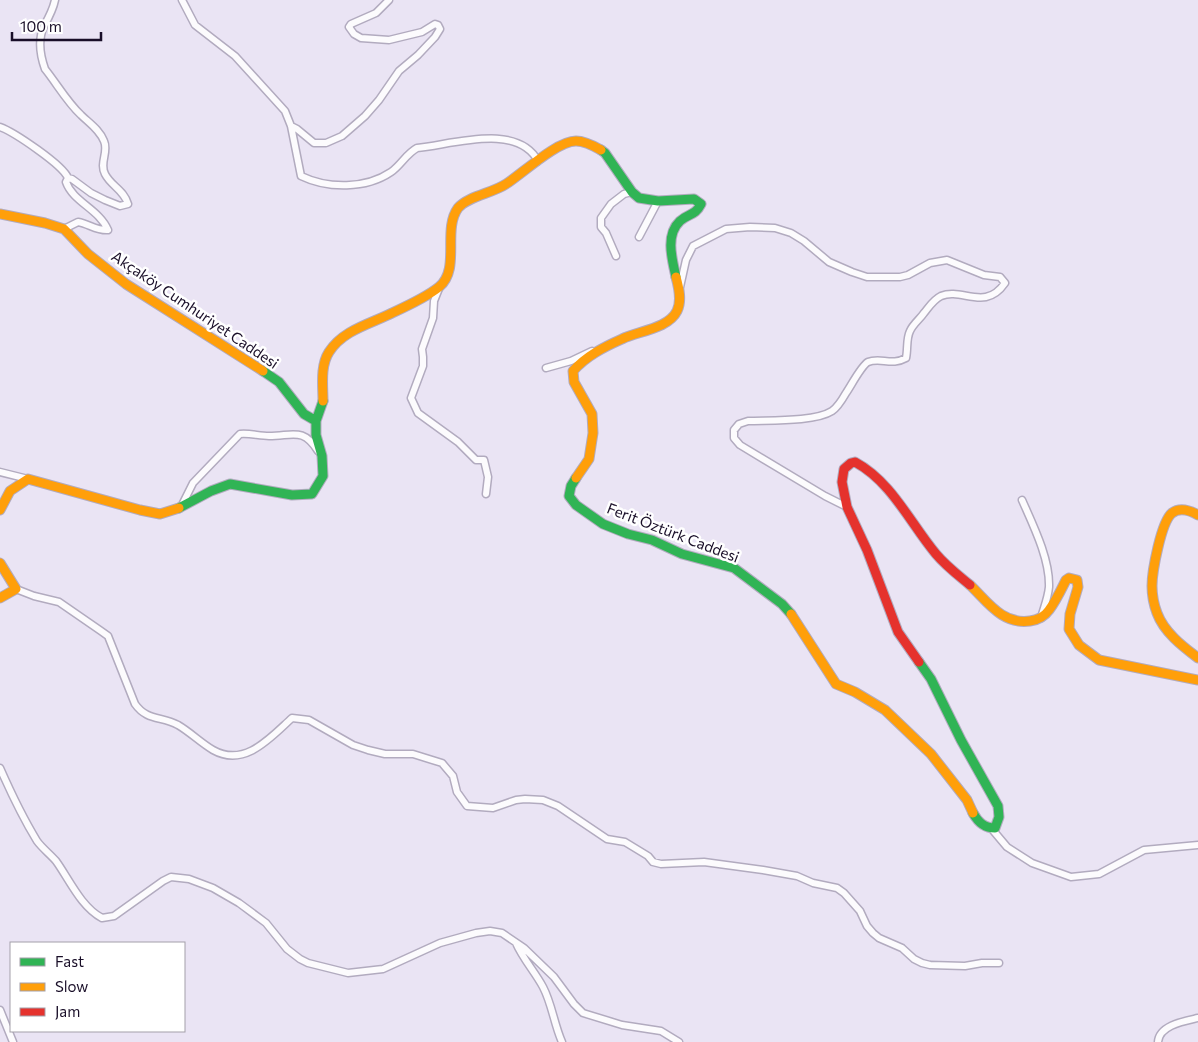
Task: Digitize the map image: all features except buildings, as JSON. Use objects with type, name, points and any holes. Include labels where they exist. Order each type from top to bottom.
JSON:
[{"type":"main road","points":[[0,510],[5,497],[16,486],[28,479],[160,514],[180,508],[211,490],[230,484],[292,495],[312,494],[323,476],[322,456],[316,435],[316,421],[323,400],[323,369],[328,353],[342,338],[362,326],[393,313],[440,286],[449,271],[452,221],[459,207],[474,198],[500,188],[558,146],[576,141],[592,145],[605,152],[632,192]]},
{"type":"main road","name":"Ferit Öztürk Caddesi","points":[[632,192],[639,198],[658,201],[694,200],[701,204],[697,212],[680,220],[673,230],[670,244],[680,293],[679,309],[676,315],[670,320],[602,348],[573,371],[574,382],[592,414],[593,433],[589,460],[569,492],[572,500],[576,505],[603,524],[628,534],[652,540],[689,556],[734,568],[782,604],[795,619],[824,669],[836,684],[855,692],[884,710],[931,754],[967,800],[977,820],[987,828],[991,828]]},
{"type":"main road","name":"Akçaköy Cumhuriyet Caddesi","points":[[0,214],[45,223],[64,229],[88,254],[126,284],[254,364],[279,382],[304,414],[316,421]]},
{"type":"main road","points":[[991,828],[995,828],[999,821],[998,806],[961,740],[931,679],[898,632],[867,550],[847,506],[842,474],[847,465],[855,462],[865,467],[904,510],[945,565],[969,584],[997,612],[1009,620],[1022,623],[1040,619],[1050,610],[1066,580],[1074,578],[1077,580],[1078,587],[1070,614],[1069,629],[1079,645],[1099,660],[1198,680]]},
{"type":"main road","points":[[1198,515],[1191,511],[1180,510],[1172,513],[1162,530],[1152,585],[1154,605],[1160,621],[1183,647],[1198,658]]},
{"type":"main road","points":[[0,563],[16,589],[0,598]]},
{"type":"street","points":[[0,128],[14,134],[48,157],[60,167],[68,178],[91,193],[120,206],[128,204],[126,196],[107,178],[103,171],[106,147],[104,139],[81,115],[45,69],[41,52],[41,35],[55,0]]},
{"type":"street","points":[[182,0],[195,24],[236,56],[284,111],[291,126],[301,176],[309,180],[326,184],[352,186],[376,179],[392,171],[409,152],[417,148],[467,140],[510,140],[534,154],[538,162]]},
{"type":"street","points":[[291,126],[314,143],[326,143],[338,139],[365,116],[379,100],[399,71],[435,37],[440,29],[435,24],[422,32],[389,40],[361,38],[351,32],[349,27],[351,24],[376,13],[389,0]]},
{"type":"street","points":[[64,229],[78,222],[86,223],[100,231],[108,230],[105,222],[69,189],[66,182],[68,178]]},
{"type":"street","points":[[616,256],[606,233],[601,227],[601,218],[611,204],[624,194],[632,192]]},
{"type":"street","points":[[639,236],[658,201]]},
{"type":"street","points":[[680,293],[684,268],[693,246],[726,229],[750,227],[775,228],[790,233],[804,241],[829,262],[867,277],[900,277],[908,275],[930,263],[947,260],[984,275],[1000,277],[1005,283],[1000,290],[985,297],[943,295],[936,300],[909,333],[906,358],[898,362],[873,361],[867,363],[861,369],[838,406],[825,415],[808,418],[748,421],[739,424],[734,430],[734,438],[740,444],[825,496],[847,506]]},
{"type":"street","points":[[440,286],[434,301],[433,318],[422,349],[424,357],[423,366],[411,398],[418,413],[458,442],[476,460],[484,460],[488,477],[486,494]]},
{"type":"street","points":[[546,368],[571,361],[602,348]]},
{"type":"street","points":[[180,508],[193,483],[240,434],[274,436],[291,433],[299,434],[313,442],[322,456]]},
{"type":"street","points":[[0,472],[28,479]]},
{"type":"street","points":[[1022,500],[1041,547],[1048,580],[1048,596],[1040,619]]},
{"type":"street","points":[[16,589],[59,602],[108,636],[134,704],[139,711],[146,716],[163,719],[178,726],[212,750],[220,753],[238,754],[255,750],[274,736],[292,718],[309,720],[360,748],[385,754],[413,754],[442,763],[453,776],[457,792],[467,806],[493,808],[516,800],[543,800],[558,806],[607,839],[625,842],[648,856],[653,862],[661,864],[704,862],[763,870],[797,876],[813,883],[837,888],[860,911],[872,932],[879,938],[902,948],[914,959],[922,963],[965,966],[999,963]]},
{"type":"street","points":[[0,768],[19,810],[38,841],[55,860],[75,891],[102,918],[114,916],[171,877],[189,879],[236,901],[266,924],[287,950],[300,959],[308,963],[353,973],[383,970],[440,943],[481,932],[502,933],[524,948],[554,977],[583,1013],[626,1026],[661,1032],[679,1042]]},
{"type":"street","points":[[991,828],[1007,847],[1032,863],[1071,877],[1099,874],[1120,861],[1144,850],[1198,845]]},
{"type":"street","points":[[516,942],[544,988],[556,1029],[562,1042]]},
{"type":"street","points":[[0,1010],[13,1042]]},
{"type":"street","points":[[1158,1042],[1158,1038],[1166,1029],[1184,1021],[1198,1018]]},
{"type":"traffic: fast","points":[[601,150],[632,192],[639,198],[658,201],[694,199],[701,204],[694,213],[680,221],[672,233],[671,247],[676,277]]},
{"type":"traffic: fast","points":[[263,371],[279,382],[304,414],[316,421]]},
{"type":"traffic: fast","points":[[179,508],[211,491],[230,484],[292,495],[312,494],[323,476],[322,456],[316,435],[316,421],[323,401]]},
{"type":"traffic: fast","points":[[576,478],[571,486],[569,496],[576,505],[603,524],[628,534],[652,540],[682,554],[734,568],[782,604],[791,614]]},
{"type":"traffic: fast","points":[[919,662],[931,679],[961,740],[998,806],[999,817],[995,828],[982,824],[973,813]]},
{"type":"traffic: slow","points":[[323,401],[324,363],[335,344],[358,328],[429,294],[439,287],[445,279],[449,270],[453,217],[462,204],[506,184],[540,158],[568,142],[582,142],[601,150]]},
{"type":"traffic: slow","points":[[0,214],[45,223],[64,229],[88,254],[126,284],[263,371]]},
{"type":"traffic: slow","points":[[576,478],[589,459],[593,433],[592,414],[574,382],[573,371],[589,356],[629,336],[660,326],[673,317],[677,311],[680,299],[676,277]]},
{"type":"traffic: slow","points":[[0,510],[10,491],[28,479],[160,514],[179,508]]},
{"type":"traffic: slow","points":[[1198,515],[1189,511],[1178,510],[1168,518],[1158,548],[1152,586],[1156,610],[1160,620],[1169,632],[1198,658]]},
{"type":"traffic: slow","points":[[0,563],[16,589],[0,598]]},
{"type":"traffic: slow","points":[[970,585],[1003,616],[1020,621],[1030,621],[1041,618],[1047,612],[1066,580],[1069,578],[1077,580],[1078,587],[1070,614],[1069,629],[1079,645],[1099,660],[1198,680]]},
{"type":"traffic: slow","points":[[791,614],[836,684],[855,692],[885,710],[931,754],[967,800],[973,813]]},
{"type":"traffic: jam","points":[[919,662],[898,632],[867,550],[847,507],[842,482],[844,469],[855,462],[880,480],[936,554],[970,585]]}]
